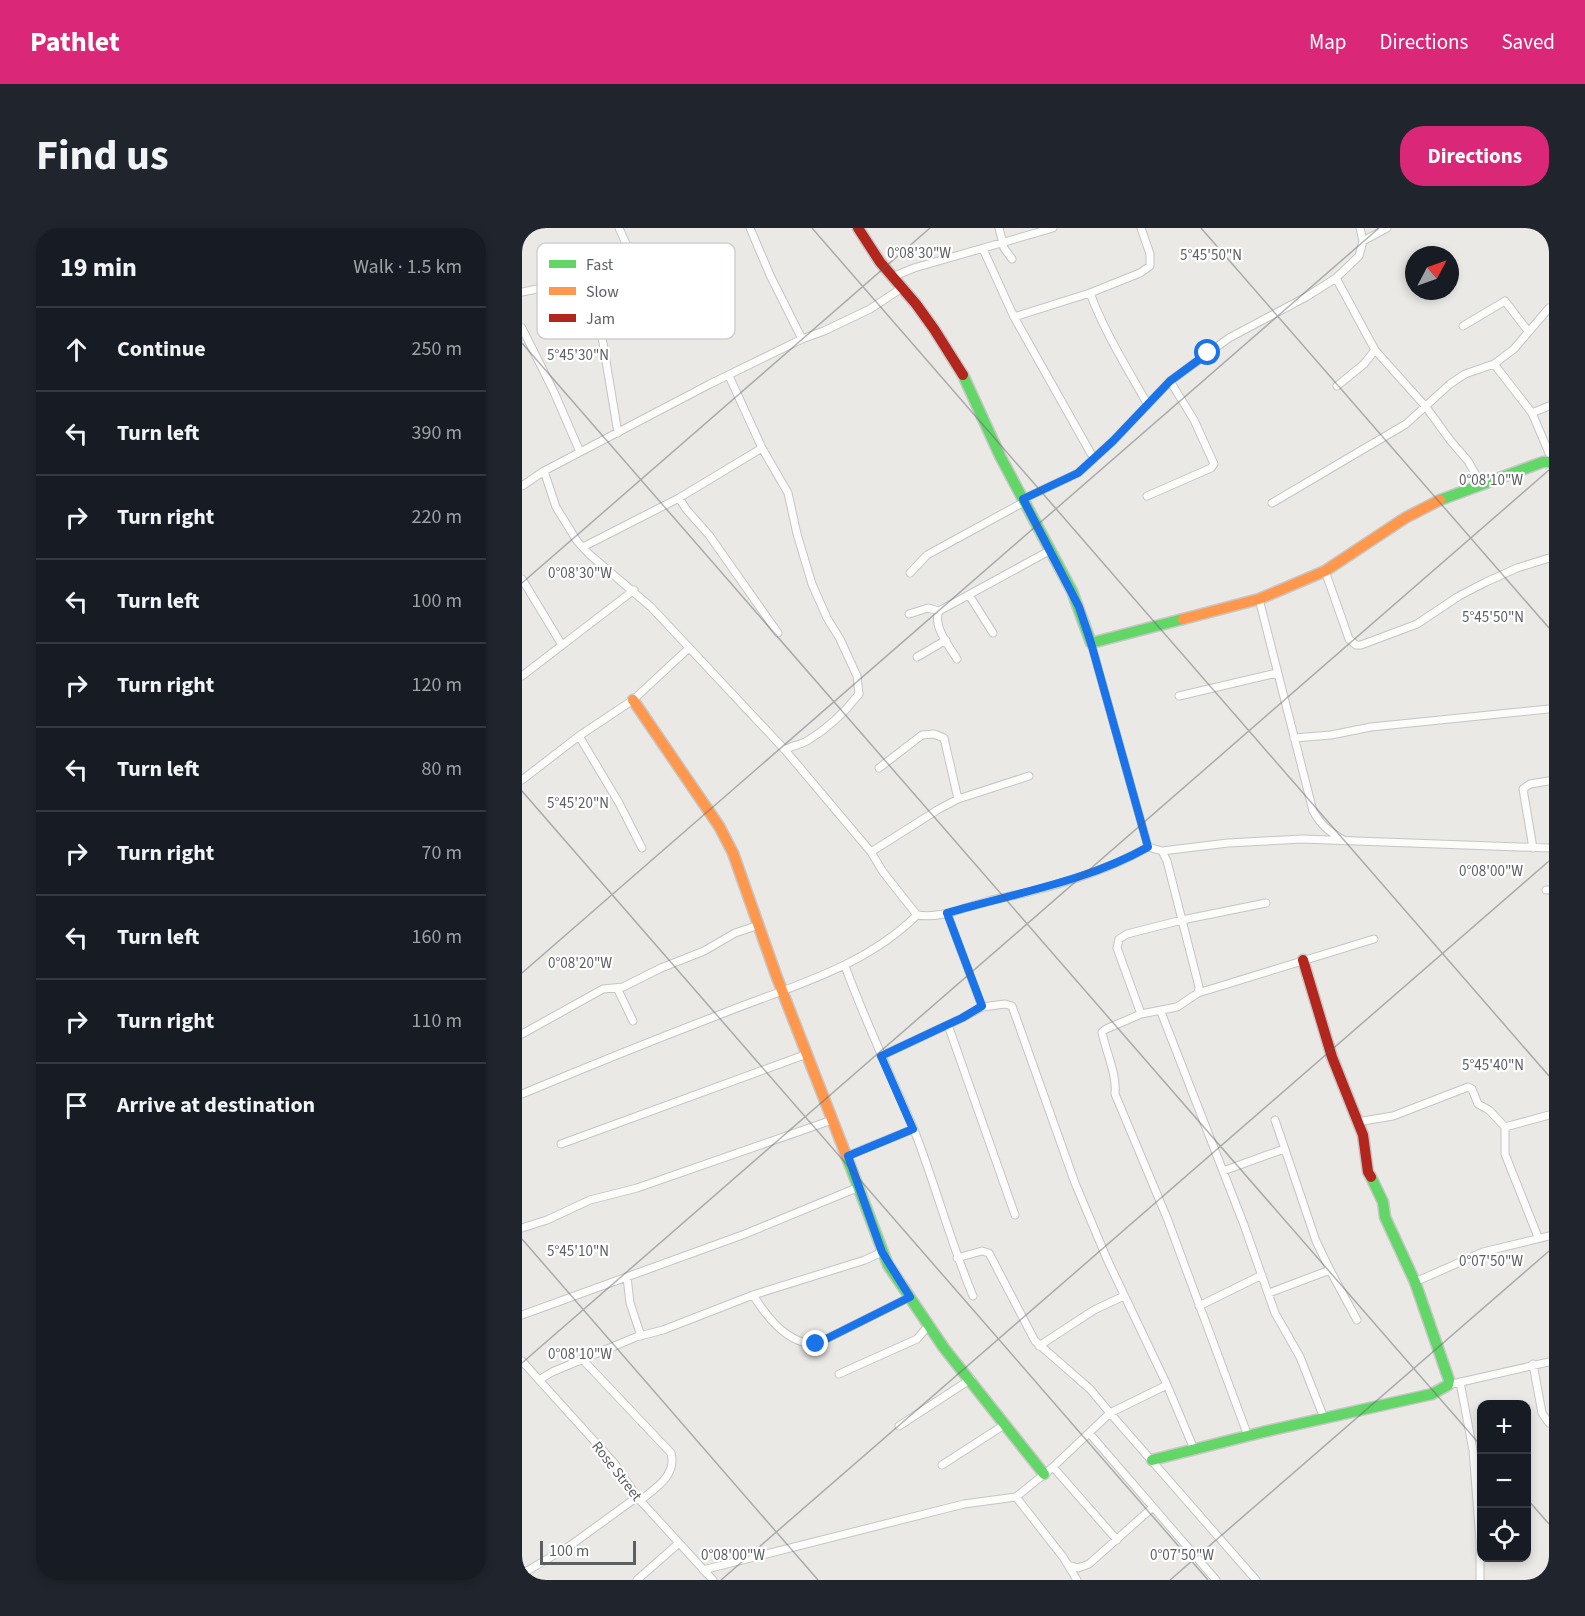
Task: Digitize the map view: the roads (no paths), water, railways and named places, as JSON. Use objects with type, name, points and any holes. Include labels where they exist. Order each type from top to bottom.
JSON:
[{"type":"street","points":[[619,228],[626,243]]},
{"type":"street","points":[[750,228],[770,275],[802,339]]},
{"type":"street","points":[[858,228],[862,237],[892,277],[934,329],[966,381],[1000,456],[1072,591],[1091,643],[1148,847]]},
{"type":"street","points":[[999,228],[1002,243],[1012,259]]},
{"type":"street","points":[[892,277],[914,268],[1053,228]]},
{"type":"street","points":[[1014,317],[1090,293],[1140,273],[1150,266],[1150,254],[1141,228]]},
{"type":"street","points":[[910,573],[927,555],[1078,473],[1170,381],[1229,338],[1306,297],[1336,278],[1359,256],[1363,241],[1360,228]]},
{"type":"street","points":[[1363,241],[1387,228]]},
{"type":"street","points":[[983,249],[1014,317],[1094,459]]},
{"type":"street","points":[[1336,278],[1375,350],[1426,407],[1468,461],[1481,484]]},
{"type":"street","points":[[522,475],[524,484],[580,452],[802,339],[870,309],[902,288]]},
{"type":"street","points":[[522,292],[537,289]]},
{"type":"street","points":[[1090,293],[1115,348],[1148,405]]},
{"type":"street","points":[[1463,326],[1505,301],[1528,331]]},
{"type":"street","points":[[1272,502],[1406,424],[1457,379],[1494,364],[1514,349],[1549,308]]},
{"type":"street","points":[[522,328],[580,452]]},
{"type":"street","points":[[602,339],[618,433]]},
{"type":"street","points":[[522,346],[530,343]]},
{"type":"street","points":[[1337,386],[1364,363],[1375,350]]},
{"type":"street","points":[[1494,364],[1532,413],[1549,453]]},
{"type":"street","points":[[729,376],[762,448],[788,493],[812,584],[857,676],[859,694],[847,710],[820,732],[785,750]]},
{"type":"street","points":[[1147,496],[1210,468],[1214,464],[1194,420],[1170,381]]},
{"type":"street","points":[[1532,413],[1549,406]]},
{"type":"street","points":[[583,547],[679,498],[762,448]]},
{"type":"street","points":[[1091,643],[1259,599],[1325,570],[1405,518],[1445,497],[1543,462],[1549,462]]},
{"type":"street","points":[[544,471],[561,517],[583,547],[634,590],[785,750],[872,852],[883,872],[917,915],[928,917],[989,900],[1034,891],[1119,862],[1148,847],[1162,851],[1228,843],[1302,839],[1549,848]]},
{"type":"street","points":[[679,498],[778,633]]},
{"type":"street","points":[[957,659],[938,624],[939,611],[1049,551]]},
{"type":"street","points":[[1325,570],[1349,639],[1356,645],[1360,645],[1417,624],[1459,596],[1486,582],[1517,568],[1549,558]]},
{"type":"street","points":[[522,579],[562,645]]},
{"type":"street","points":[[522,676],[634,590]]},
{"type":"street","points":[[969,595],[993,633]]},
{"type":"street","points":[[1259,599],[1313,812],[1329,833],[1346,842]]},
{"type":"street","points":[[909,614],[928,608],[939,611]]},
{"type":"street","points":[[917,657],[946,640]]},
{"type":"street","points":[[522,780],[579,736],[633,700],[688,648]]},
{"type":"street","points":[[1179,696],[1277,673]]},
{"type":"street","points":[[633,700],[719,825],[747,890],[882,1252],[928,1326],[1044,1474]]},
{"type":"street","points":[[1294,738],[1331,735],[1371,727],[1549,709]]},
{"type":"street","points":[[879,768],[922,735],[934,734],[944,738],[958,799]]},
{"type":"street","points":[[579,736],[619,803],[642,848]]},
{"type":"street","points":[[872,852],[958,799],[1029,776]]},
{"type":"street","points":[[1533,848],[1523,789],[1530,784],[1549,782]]},
{"type":"street","points":[[1162,851],[1167,861],[1199,987],[1198,993]]},
{"type":"street","points":[[1141,1014],[1117,948],[1119,939],[1127,934],[1182,920],[1266,903]]},
{"type":"street","points":[[947,913],[982,1006]]},
{"type":"street","points":[[522,1094],[611,1056],[845,966],[886,942],[917,915]]},
{"type":"street","points":[[522,1034],[603,989],[623,987],[661,968],[704,951],[735,933],[759,925]]},
{"type":"street","points":[[1248,1436],[1167,1218],[1116,1094],[1115,1075],[1104,1046],[1102,1032],[1141,1014],[1161,1012],[1184,1004],[1198,993],[1374,939]]},
{"type":"street","points":[[1303,960],[1332,1057],[1364,1141],[1368,1172],[1383,1202],[1385,1217],[1415,1282],[1449,1380],[1448,1385]]},
{"type":"street","points":[[845,966],[913,1129],[957,1258],[973,1296]]},
{"type":"street","points":[[617,988],[633,1021]]},
{"type":"street","points":[[881,1056],[948,1025],[982,1006],[1005,1004],[1012,1006],[1075,1183],[1194,1449]]},
{"type":"street","points":[[1161,1012],[1275,1312],[1300,1357],[1324,1418]]},
{"type":"street","points":[[948,1025],[1015,1215]]},
{"type":"street","points":[[561,1144],[807,1054]]},
{"type":"street","points":[[1357,1122],[1393,1116],[1468,1088],[1472,1089],[1478,1104],[1489,1110],[1505,1127],[1506,1154],[1538,1237]]},
{"type":"street","points":[[1505,1127],[1549,1115]]},
{"type":"street","points":[[522,1228],[547,1220],[590,1200],[637,1188],[832,1120]]},
{"type":"street","points":[[1275,1120],[1316,1241],[1357,1320]]},
{"type":"street","points":[[848,1156],[913,1129]]},
{"type":"street","points":[[1223,1171],[1284,1149]]},
{"type":"street","points":[[522,1315],[745,1234],[859,1187]]},
{"type":"street","points":[[1415,1282],[1483,1252],[1549,1236]]},
{"type":"street","points":[[957,1258],[982,1251],[989,1253],[1039,1346],[1090,1389],[1256,1580]]},
{"type":"street","points":[[539,1380],[552,1372],[641,1336],[663,1330],[753,1295],[865,1260],[882,1252]]},
{"type":"street","points":[[1269,1293],[1330,1270]]},
{"type":"street","points":[[1199,1306],[1262,1275]]},
{"type":"street","points":[[627,1277],[630,1303],[641,1336]]},
{"type":"street","points":[[753,1295],[764,1313],[778,1328],[807,1344],[816,1344],[910,1297]]},
{"type":"street","points":[[1039,1346],[1094,1311],[1124,1296]]},
{"type":"street","points":[[839,1374],[917,1339],[928,1326]]},
{"type":"street","points":[[522,1574],[571,1545],[638,1499],[670,1473],[673,1456],[583,1360]]},
{"type":"street","name":"Rose Street","points":[[522,1361],[615,1464],[638,1499],[713,1580]]},
{"type":"street","points":[[1152,1460],[1432,1394],[1448,1385],[1549,1362]]},
{"type":"street","points":[[1533,1364],[1542,1413],[1549,1423]]},
{"type":"street","points":[[899,1426],[971,1379]]},
{"type":"street","points":[[1460,1382],[1473,1450],[1480,1540],[1480,1580]]},
{"type":"street","points":[[704,1570],[964,1504],[1016,1497],[1090,1434],[1110,1413],[1167,1385]]},
{"type":"street","points":[[942,1465],[1004,1425]]},
{"type":"street","points":[[1090,1434],[1216,1580]]},
{"type":"street","points":[[1053,1467],[1117,1540]]},
{"type":"street","points":[[1016,1497],[1077,1580]]},
{"type":"street","points":[[1068,1565],[1084,1567],[1153,1507]]},
{"type":"street","points":[[637,1580],[679,1543]]}]
